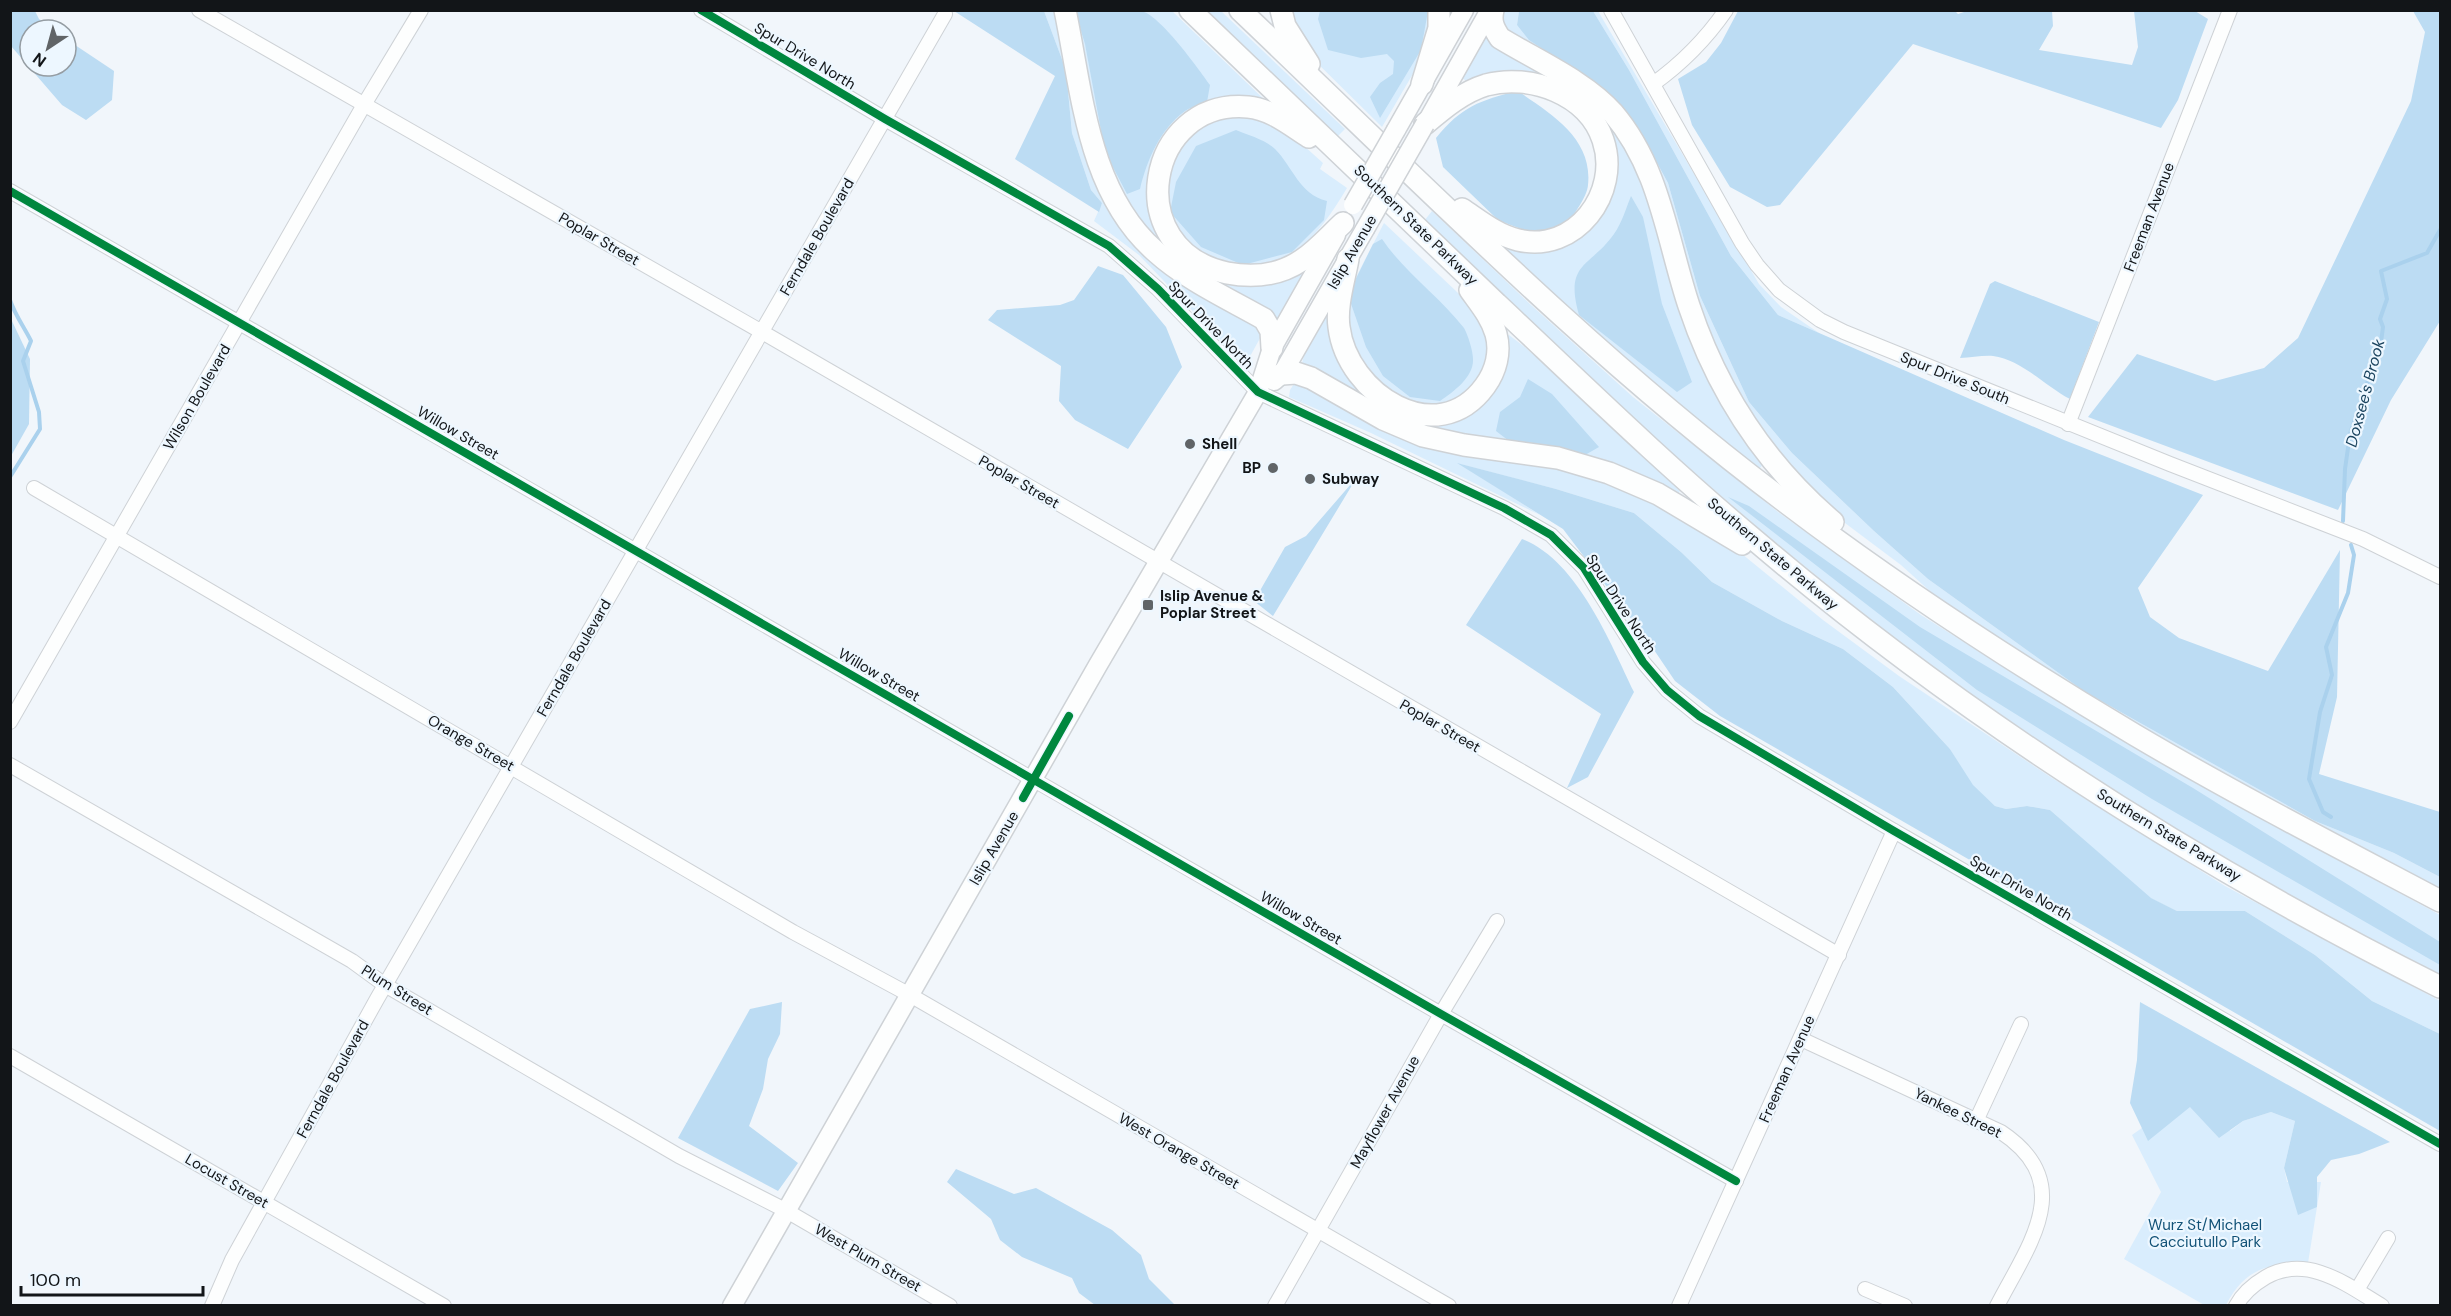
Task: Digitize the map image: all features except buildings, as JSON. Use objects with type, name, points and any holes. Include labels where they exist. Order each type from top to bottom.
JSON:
[{"type":"highway","points":[[1065,10],[1093,148],[1108,186],[1129,223],[1154,251],[1187,276],[1264,319],[1271,331],[1272,348]]},
{"type":"highway","name":"Southern State Parkway","points":[[1190,10],[1691,485],[1758,544],[1839,609],[2032,749],[2122,808],[2345,939],[2440,987]]},
{"type":"highway","points":[[1240,10],[1518,276],[1697,433],[1783,500],[1948,618],[2138,736],[2241,795],[2440,902]]},
{"type":"highway","points":[[1281,10],[1285,26],[1298,49],[1340,105]]},
{"type":"highway","points":[[1422,84],[1438,28],[1439,10]]},
{"type":"highway","points":[[1492,10],[1494,29],[1500,38],[1583,87],[1612,111],[1632,137],[1648,169],[1689,305],[1706,350],[1725,392],[1752,435],[1784,475],[1818,509],[1948,618]]},
{"type":"highway","points":[[1419,180],[1497,233],[1520,240],[1542,241],[1562,236],[1581,223],[1596,207],[1606,186],[1608,162],[1603,139],[1590,117],[1573,101],[1553,88],[1530,83],[1506,82],[1486,85],[1465,94],[1425,124]]},
{"type":"highway","points":[[1348,214],[1302,259],[1281,270],[1258,276],[1211,269],[1189,256],[1171,237],[1167,229],[1160,214],[1157,191],[1161,168],[1169,147],[1184,129],[1202,115],[1224,108],[1249,107],[1275,115],[1359,171]]},
{"type":"highway","points":[[1348,259],[1338,326],[1344,350],[1356,373],[1376,394],[1397,406],[1420,415],[1443,415],[1463,407],[1480,393],[1493,375],[1497,356],[1496,335],[1487,314],[1442,251]]},
{"type":"highway","points":[[1282,374],[1296,373],[1311,378],[1383,419],[1423,436],[1464,445],[1558,458],[1610,473],[1658,494],[1710,523],[1839,609]]},
{"type":"main road","name":"Islip Avenue","points":[[732,1305],[1157,562],[1258,392],[1272,348],[1464,10]]},
{"type":"main road","name":"Islip Avenue","points":[[1258,392],[1282,374],[1492,10]]},
{"type":"street","name":"Poplar Street","points":[[199,10],[762,332],[1839,956]]},
{"type":"street","name":"Wilson Boulevard","points":[[10,722],[365,103],[421,10]]},
{"type":"street","name":"Spur Drive North","points":[[701,10],[885,120],[1109,246],[1151,283],[1258,392],[1539,526],[1564,546],[1584,568],[1643,662],[1679,701],[1699,716],[1894,831],[2440,1144]]},
{"type":"street","name":"Spur Drive South","points":[[1611,10],[1742,243],[1779,290],[1820,320],[2068,424],[2364,539],[2440,577]]},
{"type":"street","points":[[1653,84],[1672,71],[1711,32],[1726,10]]},
{"type":"street","name":"Freeman Avenue","points":[[2068,424],[2230,10]]},
{"type":"street","name":"Ferndale Boulevard","points":[[212,1305],[232,1260],[386,985],[945,14]]},
{"type":"street","name":"Willow Street","points":[[10,191],[1441,1014],[1736,1181]]},
{"type":"street","name":"Orange Street","points":[[34,488],[793,932],[910,995]]},
{"type":"street","name":"Plum Street","points":[[10,765],[352,961],[386,985],[679,1156],[785,1210]]},
{"type":"street","name":"Freeman Avenue","points":[[1679,1305],[1894,831]]},
{"type":"street","name":"Mayflower Avenue","points":[[1275,1305],[1441,1014],[1497,921]]},
{"type":"street","name":"West Orange Street","points":[[910,995],[1449,1305]]},
{"type":"street","points":[[1976,1121],[2021,1024]]},
{"type":"street","name":"Yankee Street","points":[[1801,1039],[2001,1132],[2018,1143],[2032,1162],[2041,1180],[2044,1197],[2041,1215],[2032,1237],[1997,1305]]},
{"type":"street","name":"Locust Street","points":[[10,1056],[444,1305]]},
{"type":"street","name":"West Plum Street","points":[[785,1210],[950,1305]]},
{"type":"street","points":[[2357,1290],[2388,1238]]},
{"type":"street","points":[[2236,1305],[2254,1283],[2277,1271],[2296,1267],[2332,1277],[2382,1305]]},
{"type":"street","points":[[1865,1289],[1905,1305]]},
{"type":"green space","points":[[1044,11],[1060,11],[1126,229],[1264,331],[1248,360],[1235,355],[1139,255],[1094,221],[1102,203],[1091,190],[1072,133],[1066,70]]},
{"type":"green space","points":[[1070,11],[1172,11],[1271,106],[1196,113],[1153,182],[1192,268],[1298,269],[1305,278],[1278,320],[1272,322],[1159,248],[1108,175]]},
{"type":"green space","points":[[1202,11],[1221,11],[1345,129],[1336,138]]},
{"type":"green space","points":[[1289,11],[1435,11],[1425,53],[1382,127],[1301,47]]},
{"type":"green space","points":[[1502,11],[1519,11],[1517,25],[1582,75],[1638,128],[1668,183],[1700,296],[1749,402],[1792,453],[1874,531],[1928,579],[2085,692],[2315,821],[2394,853],[2440,877],[2440,890],[2082,693],[1943,603],[1901,565],[1829,511],[1741,408],[1707,338],[1639,139],[1501,34]]},
{"type":"green space","points":[[1593,11],[1598,11],[1759,284],[1781,307],[1819,333],[1778,315],[1731,256],[1629,70]]},
{"type":"green space","points":[[1482,34],[1571,87],[1621,133],[1765,462],[1760,468],[1661,391],[1505,252],[1510,247],[1534,251],[1566,246],[1592,228],[1610,201],[1615,163],[1561,88],[1467,87],[1465,80],[1458,76]]},
{"type":"green space","points":[[1234,115],[1268,119],[1292,135],[1323,163],[1320,169],[1347,188],[1324,223],[1295,252],[1296,258],[1241,270],[1183,243],[1167,216],[1163,185],[1172,157],[1188,135],[1211,120]]},
{"type":"green space","points":[[1432,211],[1633,397],[1778,512],[1921,615],[2068,708],[2205,788],[2440,915],[2440,977],[2328,920],[2181,832],[2048,748],[1903,646],[1764,533],[1623,411],[1424,221]]},
{"type":"green space","points":[[1384,223],[1476,310],[1490,335],[1485,382],[1442,411],[1377,389],[1345,333],[1352,285]]},
{"type":"green space","points":[[1340,280],[1348,372],[1447,423],[1470,415],[1489,398],[1501,370],[1504,338],[1509,335],[1526,348],[1680,491],[1675,498],[1442,436],[1301,368],[1304,355],[1301,353]]},
{"type":"green space","points":[[1297,379],[1344,406],[1533,462],[1606,478],[1674,508],[1731,545],[1823,620],[1899,676],[2049,776],[2225,886],[2440,1001],[2440,1034],[2372,1001],[2315,955],[2245,911],[2177,911],[2150,898],[2050,810],[2027,806],[2006,809],[1995,806],[1972,785],[1950,749],[1893,687],[1843,649],[1782,621],[1712,582],[1681,552],[1634,513],[1556,489],[1460,464],[1540,515],[1371,433],[1289,397],[1290,390]]},
{"type":"green space","name":"Wurz St/Michael Cacciutullo Park","points":[[2219,1073],[2230,1131],[2243,1121],[2271,1112],[2295,1121],[2284,1168],[2287,1182],[2321,1182],[2308,1263],[2281,1264],[2260,1270],[2241,1283],[2226,1305],[2206,1306],[2124,1259],[2161,1192],[2132,1135]]},
{"type":"shaded area","points":[[1125,9],[1149,14],[1168,31],[1210,85],[1207,102],[1185,111],[1168,127],[1146,167],[1140,189],[1127,194],[1105,152],[1085,44],[1075,11]]},
{"type":"shaded area","points":[[1954,10],[1958,14],[1970,10],[2052,11],[2053,26],[2039,50],[2132,65],[2138,47],[2134,11],[2195,11],[2208,19],[2178,100],[2161,128],[1913,44],[1780,205],[1767,207],[1730,187],[1692,125],[1678,79],[1706,62],[1721,43],[1738,11]]},
{"type":"shaded area","points":[[10,11],[35,11],[38,18],[18,18],[18,54],[11,46]]},
{"type":"shaded area","points":[[954,11],[1044,11],[1066,70],[1072,133],[1091,190],[1102,203],[1099,212],[1015,159],[1055,76]]},
{"type":"shaded area","points":[[1320,11],[1428,11],[1421,50],[1380,118],[1370,97],[1380,83],[1393,74],[1394,61],[1387,54],[1361,58],[1328,50],[1318,19]]},
{"type":"shaded area","points":[[1519,11],[1593,11],[1629,70],[1731,256],[1778,315],[2064,440],[2203,495],[2138,588],[2150,617],[2179,638],[2268,671],[2340,550],[2337,697],[2319,774],[2440,812],[2440,877],[2394,853],[2315,821],[2085,692],[1928,579],[1874,531],[1792,453],[1749,402],[1700,296],[1668,183],[1638,128],[1582,75],[1529,40],[1517,25]]},
{"type":"shaded area","points":[[2413,11],[2440,11],[2440,321],[2391,400],[2338,510],[2088,417],[2137,354],[2215,381],[2264,368],[2298,338],[2411,101],[2425,32]]},
{"type":"shaded area","points":[[78,47],[114,71],[112,100],[86,120],[62,105],[39,78],[78,78]]},
{"type":"shaded area","points":[[1518,91],[1556,118],[1567,129],[1584,154],[1588,168],[1587,190],[1567,226],[1536,235],[1498,220],[1443,167],[1436,138],[1454,119],[1472,106]]},
{"type":"shaded area","points":[[1236,130],[1262,140],[1275,149],[1303,186],[1317,197],[1327,201],[1324,220],[1292,252],[1243,265],[1201,247],[1170,212],[1176,182],[1196,146]]},
{"type":"shaded area","points":[[1631,196],[1643,217],[1662,304],[1692,382],[1677,392],[1579,315],[1575,298],[1577,275],[1614,234]]},
{"type":"shaded area","points":[[1382,239],[1401,263],[1454,316],[1464,328],[1469,339],[1473,359],[1470,372],[1462,383],[1440,401],[1410,397],[1383,376],[1366,347],[1348,295],[1373,244]]},
{"type":"shaded area","points":[[1098,266],[1123,275],[1166,327],[1182,367],[1128,449],[1075,420],[1059,401],[1061,366],[988,320],[997,310],[1060,305],[1074,300]]},
{"type":"shaded area","points":[[1995,281],[2099,322],[2070,399],[2024,368],[2004,358],[1989,356],[1960,358],[1990,284]]},
{"type":"shaded area","points":[[11,319],[30,359],[29,424],[11,456]]},
{"type":"shaded area","points":[[1528,379],[1552,394],[1599,447],[1578,459],[1509,441],[1496,431],[1500,412],[1520,397]]},
{"type":"shaded area","points":[[1457,463],[1556,489],[1634,513],[1681,552],[1712,582],[1782,621],[1843,649],[1893,687],[1950,749],[1973,785],[1995,806],[2006,809],[2027,806],[2050,810],[2151,898],[2177,911],[2245,911],[2315,955],[2372,1001],[2440,1034],[2440,1131],[1720,716],[1675,681],[1648,641],[1563,529]]},
{"type":"shaded area","points":[[1357,477],[1273,616],[1254,601],[1285,547],[1306,536]]},
{"type":"shaded area","points":[[1728,497],[1749,506],[1920,627],[2193,788],[2440,942],[2440,965],[2152,799],[1977,690]]},
{"type":"shaded area","points":[[1522,539],[1542,550],[1575,583],[1603,627],[1634,692],[1588,777],[1567,788],[1601,714],[1466,625]]},
{"type":"shaded area","points":[[782,1002],[780,1034],[768,1059],[763,1089],[749,1126],[798,1163],[778,1191],[678,1138],[750,1009]]},
{"type":"shaded area","points":[[2140,1002],[2390,1142],[2359,1154],[2331,1160],[2317,1177],[2317,1207],[2298,1215],[2284,1168],[2295,1121],[2271,1112],[2243,1121],[2219,1138],[2190,1107],[2148,1141],[2130,1103],[2137,1060]]},
{"type":"shaded area","points":[[956,1169],[1014,1194],[1036,1188],[1112,1230],[1141,1255],[1149,1279],[1175,1305],[1095,1305],[1079,1293],[1072,1278],[1022,1257],[1000,1240],[991,1219],[947,1182]]},
{"type":"waterway","name":"Doxsee's Brook","points":[[2343,521],[2345,469],[2350,434],[2381,342],[2383,327],[2380,319],[2387,299],[2381,271],[2427,253],[2440,230]]},
{"type":"waterway","points":[[10,300],[31,341],[23,361],[39,412],[40,429],[10,477]]},
{"type":"waterway","name":"Doxsee's Brook","points":[[2331,817],[2323,812],[2309,779],[2320,712],[2332,675],[2326,647],[2348,593],[2354,555],[2351,545]]},
{"type":"cycle path","points":[[701,10],[885,119],[1109,246],[1158,289],[1258,392],[1504,508],[1551,535],[1584,568],[1643,662],[1667,690],[1699,716],[1894,831],[2440,1144]]},
{"type":"cycle path","points":[[10,191],[1441,1014],[1736,1181]]},
{"type":"cycle path","points":[[1023,798],[1069,716]]},
{"type":"place","name":"Shell","points":[[1190,444]]},
{"type":"place","name":"BP","points":[[1273,468]]},
{"type":"place","name":"Subway","points":[[1310,479]]},
{"type":"place","name":"Islip Avenue & Poplar Street","points":[[1148,605]]}]
